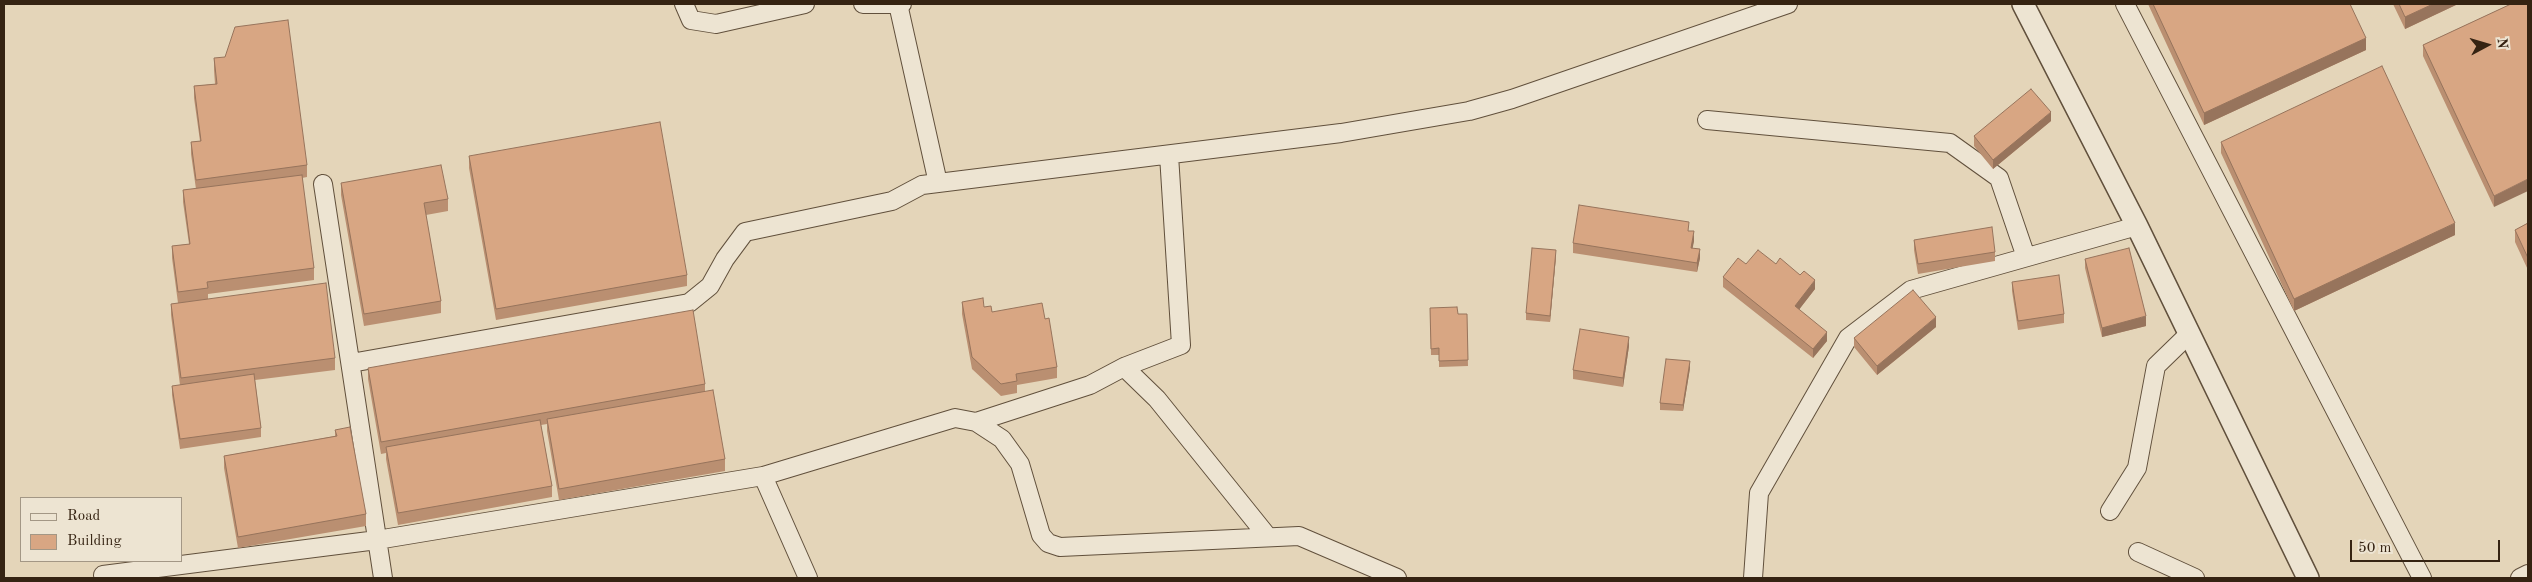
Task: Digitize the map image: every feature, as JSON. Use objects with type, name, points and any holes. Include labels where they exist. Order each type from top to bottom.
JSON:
[{"type":"street","points":[[684,4],[691,20],[716,24],[806,4]]},
{"type":"street","points":[[863,4],[900,4],[938,183]]},
{"type":"street","points":[[351,363],[689,303],[710,286],[725,259],[745,232],[892,201],[922,185],[1340,133],[1469,111],[1512,100],[1788,4]]},
{"type":"street","points":[[2023,4],[2137,226],[2308,578]]},
{"type":"street","points":[[2125,4],[2422,578]]},
{"type":"street","points":[[1707,120],[1950,143],[1999,178],[2026,258]]},
{"type":"street","points":[[976,422],[1090,385],[1124,367],[1181,345],[1168,155]]},
{"type":"street","points":[[323,184],[384,578]]},
{"type":"street","points":[[1754,578],[1759,493],[1848,338],[1911,290],[2137,226]]},
{"type":"street","points":[[2110,511],[2137,468],[2156,366],[2189,334]]},
{"type":"street","points":[[1124,367],[1157,399],[1268,537]]},
{"type":"street","points":[[103,575],[377,540],[763,476],[955,418],[976,422],[1002,439],[1020,464],[1041,535],[1048,543],[1060,547],[1299,536],[1397,578]]},
{"type":"street","points":[[763,476],[808,578]]},
{"type":"street","points":[[2138,552],[2195,578]]},
{"type":"building","points":[[2153,4],[2350,4],[2366,38],[2204,113]]},
{"type":"building","points":[[2399,4],[2433,4],[2405,17]]},
{"type":"building","points":[[2511,4],[2528,4],[2528,179],[2494,196],[2423,45]]},
{"type":"building","points":[[288,20],[307,165],[196,180],[191,142],[201,141],[194,86],[217,84],[214,58],[225,57],[235,27]]},
{"type":"building","points":[[2382,66],[2455,223],[2294,299],[2221,142]]},
{"type":"building","points":[[2031,89],[2051,112],[1993,160],[1974,136]]},
{"type":"building","points":[[660,122],[687,275],[496,309],[469,156]]},
{"type":"building","points":[[441,165],[448,199],[424,203],[441,301],[364,314],[341,183]]},
{"type":"building","points":[[302,175],[314,268],[207,282],[208,288],[178,292],[172,246],[190,244],[183,190]]},
{"type":"building","points":[[1579,205],[1689,222],[1688,231],[1694,231],[1691,248],[1700,249],[1697,263],[1573,243]]},
{"type":"building","points":[[2528,223],[2528,258],[2515,230]]},
{"type":"building","points":[[1992,227],[1995,252],[1918,264],[1914,240]]},
{"type":"building","points":[[1532,248],[1556,250],[1550,316],[1526,313]]},
{"type":"building","points":[[2129,248],[2146,316],[2102,328],[2085,259]]},
{"type":"building","points":[[1758,250],[1776,264],[1780,258],[1800,275],[1804,271],[1815,280],[1795,306],[1827,332],[1813,349],[1723,277],[1738,258],[1746,264]]},
{"type":"building","points":[[2059,275],[2064,314],[2018,321],[2012,282]]},
{"type":"building","points":[[326,283],[335,358],[181,378],[171,304]]},
{"type":"building","points":[[1913,290],[1936,317],[1877,366],[1854,338]]},
{"type":"building","points":[[983,298],[984,307],[991,306],[992,312],[1042,303],[1045,319],[1049,318],[1057,367],[1016,374],[1017,381],[1001,384],[972,357],[962,302]]},
{"type":"building","points":[[1457,307],[1458,314],[1467,314],[1468,360],[1439,361],[1439,348],[1431,349],[1430,308]]},
{"type":"building","points":[[693,310],[705,384],[381,442],[368,368]]},
{"type":"building","points":[[1580,329],[1629,337],[1623,378],[1573,370]]},
{"type":"building","points":[[1666,359],[1690,361],[1683,405],[1660,403]]},
{"type":"building","points":[[254,374],[261,428],[180,439],[172,386]]},
{"type":"building","points":[[713,390],[725,459],[559,489],[547,419]]},
{"type":"building","points":[[540,420],[552,486],[398,513],[386,447]]},
{"type":"building","points":[[350,427],[366,514],[238,537],[224,456],[337,436],[335,430]]}]
